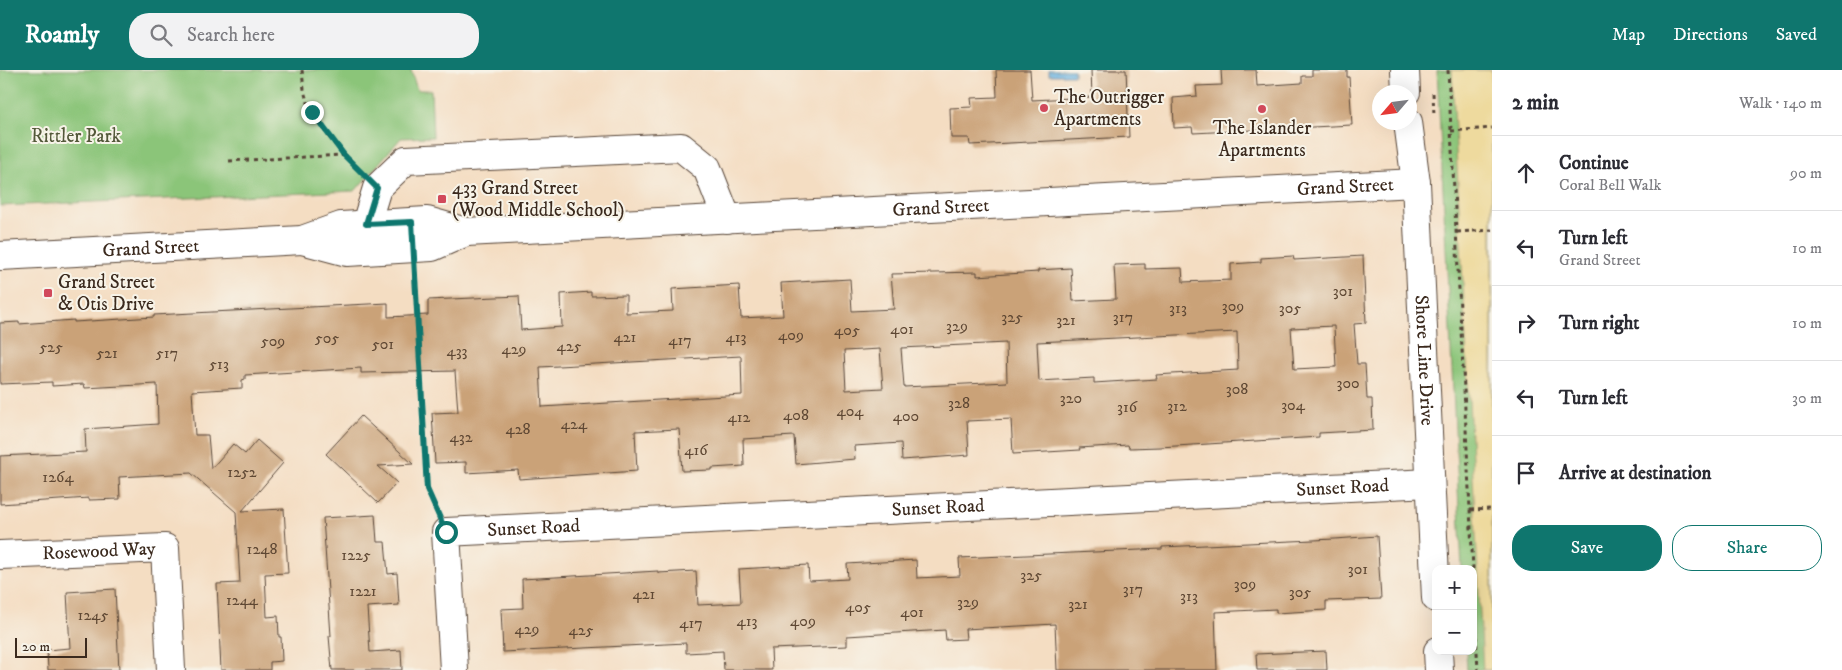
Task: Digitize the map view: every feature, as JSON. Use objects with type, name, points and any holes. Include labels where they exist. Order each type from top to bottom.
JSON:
[{"type":"street","points":[[1405,70],[1406,85]]},
{"type":"street","name":"Shore Line Drive","points":[[1409,130],[1416,183],[1434,565]]},
{"type":"street","points":[[366,224],[377,188],[406,160],[681,147],[707,168],[727,218]]},
{"type":"street","name":"Grand Street","points":[[0,256],[302,240],[342,226],[366,224],[427,221],[466,232],[1416,183]]},
{"type":"street","name":"Grand Street","points":[[302,240],[347,252],[432,247],[466,232]]},
{"type":"street","name":"Sunset Road","points":[[446,532],[1430,483]]},
{"type":"street","points":[[446,532],[454,670]]},
{"type":"street","name":"Rosewood Way","points":[[0,555],[165,548],[171,670]]},
{"type":"street","points":[[1438,655],[1439,670]]},
{"type":"path","points":[[302,70],[304,93],[312,112],[344,155],[377,188]]},
{"type":"path","points":[[1448,70],[1473,565]]},
{"type":"path","points":[[1451,131],[1492,128]]},
{"type":"path","points":[[229,161],[344,155]]},
{"type":"path","points":[[1457,232],[1492,230]]},
{"type":"path","points":[[413,248],[427,489],[446,532]]},
{"type":"path","points":[[1470,510],[1492,509]]},
{"type":"path","points":[[1475,610],[1478,670]]},
{"type":"green space","name":"Rittler Park","points":[[0,70],[411,70],[417,90],[431,90],[433,137],[401,138],[355,191],[0,206]]},
{"type":"green space","points":[[1437,70],[1492,70],[1492,670],[1467,670],[1466,655],[1477,655],[1477,565],[1462,565]]},
{"type":"sand","points":[[1452,70],[1492,70],[1492,670],[1483,670]]},
{"type":"water","points":[[1049,70],[1074,70],[1074,75],[1049,75]]},
{"type":"building","name":"The Outrigger Apartments","points":[[996,70],[1030,70],[1032,100],[1092,97],[1091,70],[1126,70],[1129,137],[970,145],[969,138],[951,138],[950,108],[972,107],[971,98],[997,97]]},
{"type":"building","name":"The Islander Apartments","points":[[1221,70],[1256,70],[1257,86],[1302,83],[1302,76],[1312,76],[1312,70],[1347,70],[1352,125],[1193,133],[1192,127],[1174,128],[1173,98],[1197,96],[1196,86],[1222,85]]},
{"type":"building","points":[[1293,256],[1294,260],[1363,256],[1366,323],[1354,324],[1357,364],[1365,364],[1367,399],[1372,399],[1373,430],[1319,433],[1319,437],[1160,447],[1129,448],[1128,445],[1013,454],[1011,419],[967,421],[969,455],[902,460],[901,443],[854,446],[855,459],[796,464],[794,436],[743,439],[744,466],[682,471],[679,429],[635,431],[637,471],[519,479],[518,470],[466,473],[466,462],[435,463],[432,413],[458,412],[455,371],[361,373],[361,368],[245,375],[245,379],[242,380],[242,388],[192,391],[195,435],[208,435],[211,469],[233,444],[245,454],[257,440],[283,463],[242,511],[284,509],[288,573],[265,574],[267,617],[278,616],[279,637],[281,637],[282,661],[270,662],[270,670],[221,670],[217,584],[240,583],[236,512],[191,473],[119,477],[120,499],[89,500],[89,498],[0,504],[0,456],[86,452],[85,429],[158,424],[157,384],[85,388],[84,384],[52,386],[52,382],[0,384],[0,323],[19,322],[19,324],[74,320],[74,322],[154,317],[154,315],[388,303],[388,317],[428,315],[428,300],[519,296],[521,330],[562,327],[561,294],[591,292],[591,296],[626,295],[626,313],[673,311],[672,289],[739,285],[741,318],[783,316],[781,283],[850,279],[852,311],[894,309],[891,274],[977,272],[977,276],[1071,268],[1073,301],[1116,299],[1114,265],[1145,264],[1145,269],[1182,268],[1183,282],[1231,280],[1231,264],[1261,262],[1261,258]],"holes":[[[1334,326],[1336,367],[1294,369],[1291,328]],[[1237,332],[1238,370],[1156,375],[1157,379],[1094,383],[1094,378],[1039,381],[1037,342]],[[1006,343],[1007,382],[904,387],[901,348]],[[880,349],[883,388],[846,390],[844,351]],[[741,356],[742,395],[542,407],[540,367]]]},
{"type":"building","points":[[361,416],[413,464],[378,466],[397,483],[378,503],[326,454]]},
{"type":"building","points":[[375,515],[377,542],[385,542],[388,574],[397,573],[399,605],[367,607],[370,652],[401,650],[402,670],[332,670],[323,518]]},
{"type":"building","points":[[1377,536],[1381,599],[1326,601],[1326,610],[1276,613],[1276,609],[1215,612],[1217,670],[1057,670],[1055,624],[965,629],[966,639],[946,640],[945,630],[847,636],[847,646],[771,649],[772,670],[724,670],[723,651],[686,653],[686,643],[503,652],[501,609],[523,608],[522,579],[658,571],[658,573],[696,571],[698,605],[741,603],[739,569],[808,565],[809,581],[848,579],[847,564],[916,560],[917,578],[960,576],[959,558],[1162,549],[1162,547]]},
{"type":"building","points":[[115,589],[119,670],[48,670],[47,650],[70,648],[67,592]]},
{"type":"building","points":[[1326,651],[1327,670],[1257,670],[1256,654]]},
{"type":"place","name":"The Outrigger Apartments","points":[[1044,108]]},
{"type":"place","name":"The Islander Apartments","points":[[1262,109]]},
{"type":"place","name":"433 Grand Street (Wood Middle School)","points":[[442,199]]},
{"type":"place","name":"Grand Street & Otis Drive","points":[[48,293]]},
{"type":"route","points":[[312,112],[344,155],[377,188],[366,224],[412,222],[427,489],[446,532]]}]
